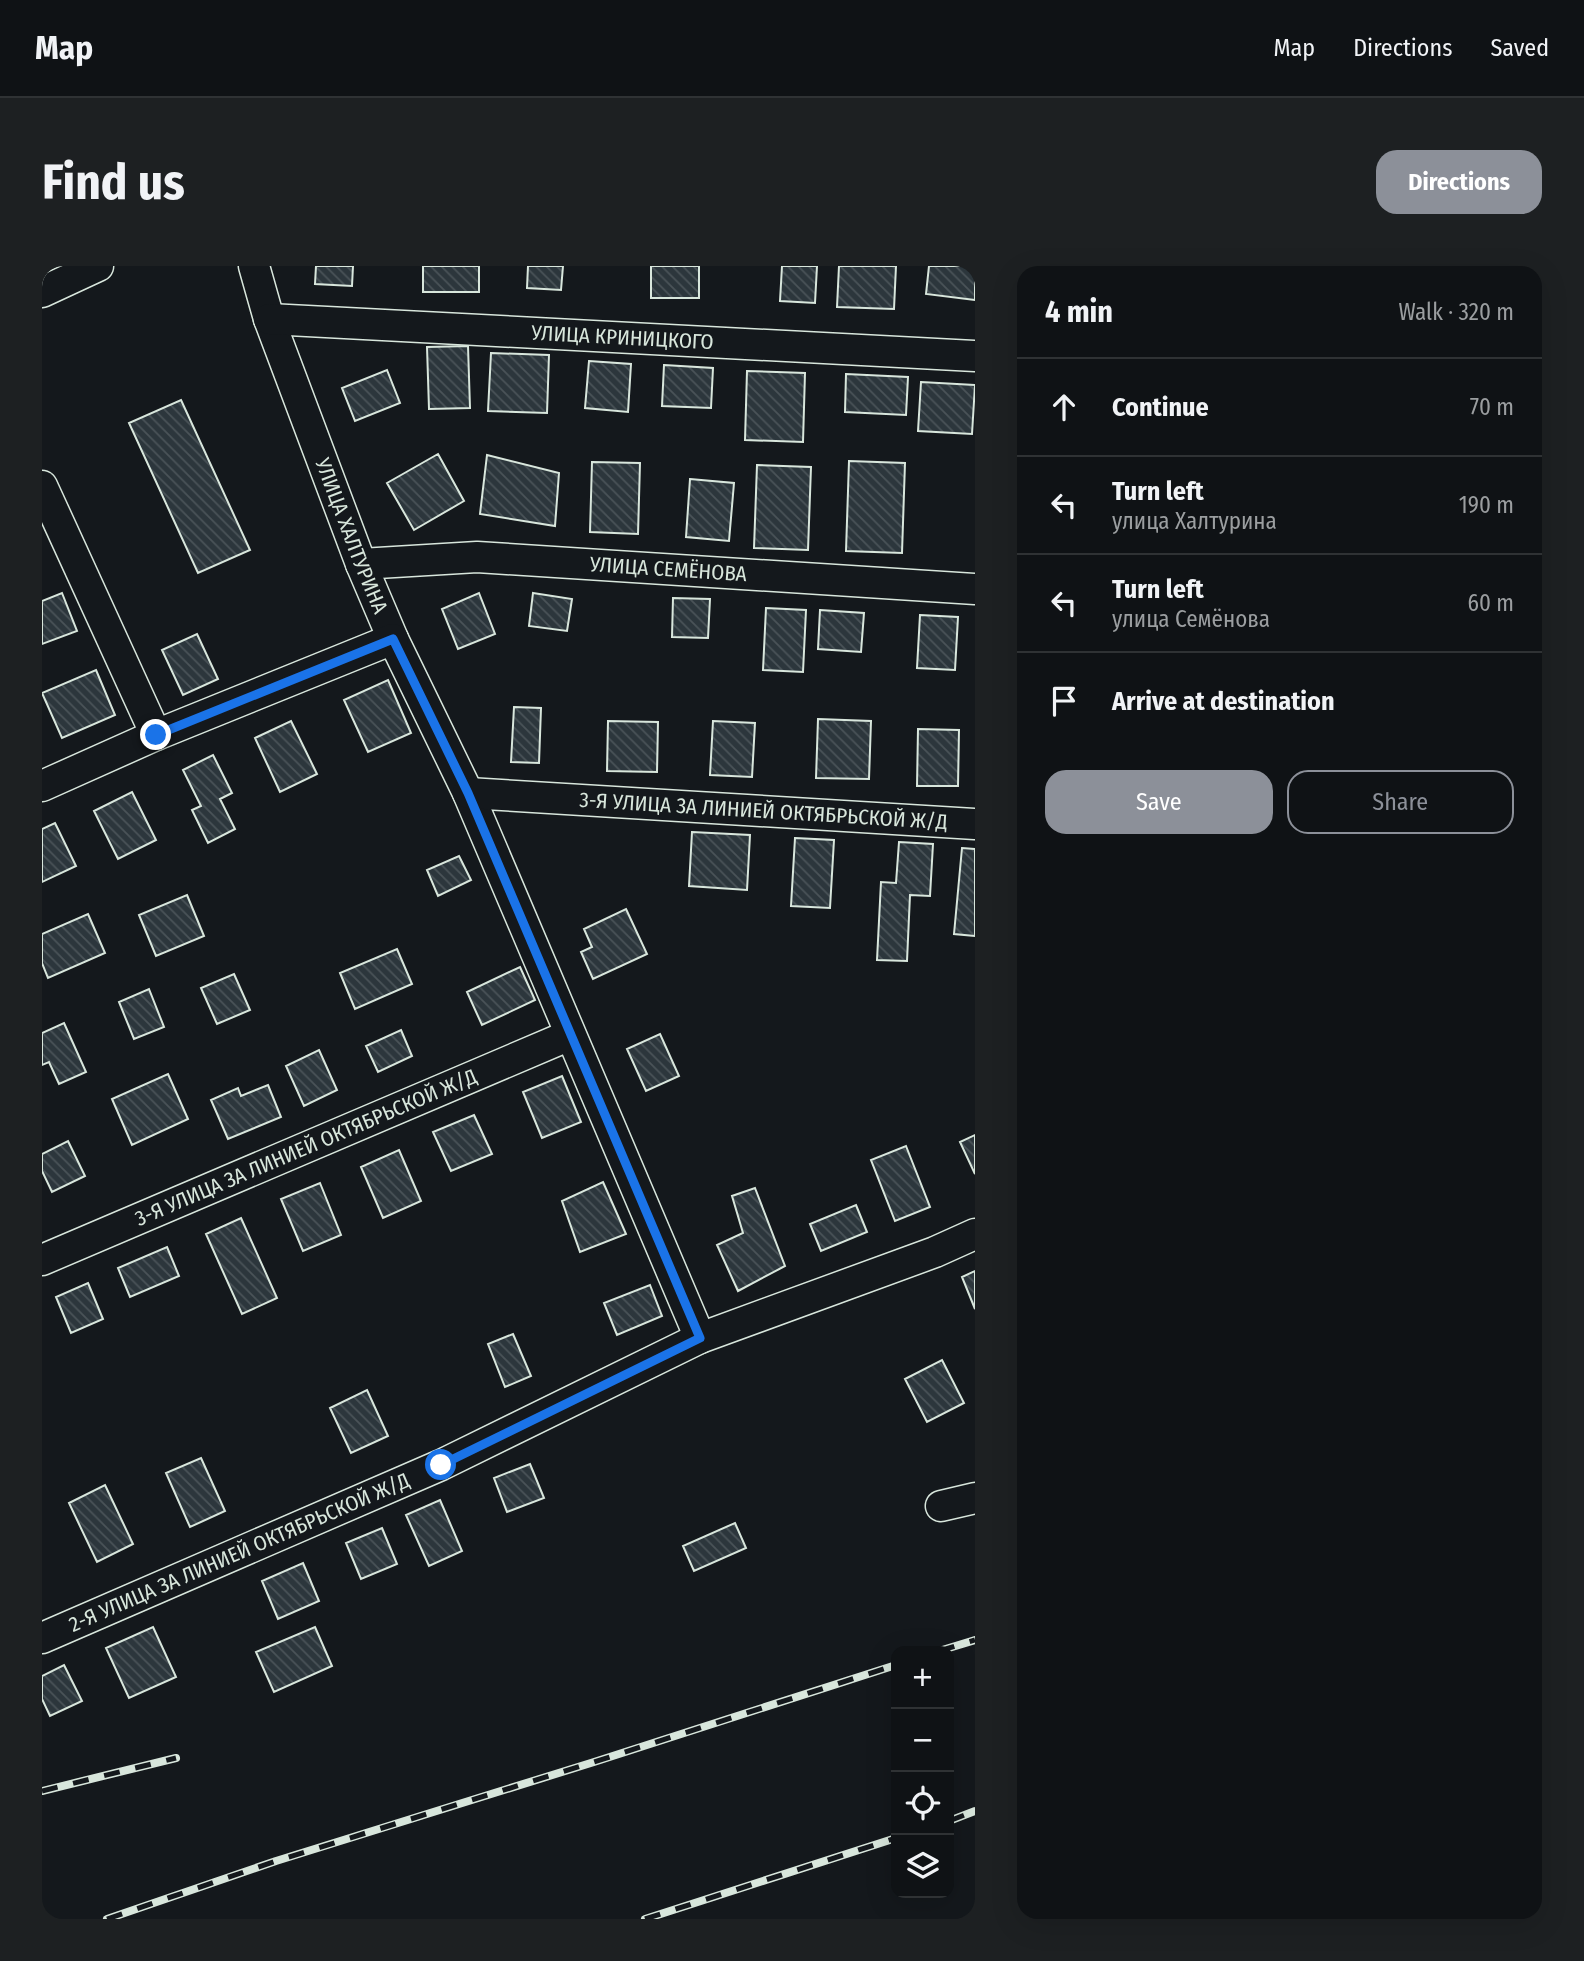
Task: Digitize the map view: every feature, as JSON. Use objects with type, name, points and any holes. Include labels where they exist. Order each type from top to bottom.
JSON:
[{"type":"street","points":[[42,292],[98,266]]},
{"type":"street","name":"УЛИЦА ХАЛТУРИНА","points":[[254,266],[270,319],[361,564],[393,639],[468,793],[700,1338]]},
{"type":"street","name":"УЛИЦА КРИНИЦКОГО","points":[[270,319],[975,356]]},
{"type":"street","points":[[42,486],[156,735]]},
{"type":"street","name":"УЛИЦА СЕМЁНОВА","points":[[361,564],[477,557],[975,589]]},
{"type":"street","points":[[42,786],[156,735],[393,639]]},
{"type":"street","name":"3-Я УЛИЦА ЗА ЛИНИЕЙ ОКТЯБРЬСКОЙ Ж/Д","points":[[468,793],[975,824]]},
{"type":"street","name":"3-Я УЛИЦА ЗА ЛИНИЕЙ ОКТЯБРЬСКОЙ Ж/Д","points":[[42,1260],[570,1035]]},
{"type":"street","name":"2-Я УЛИЦА ЗА ЛИНИЕЙ ОКТЯБРЬСКОЙ Ж/Д","points":[[42,1638],[441,1465],[700,1338],[935,1252],[975,1234]]},
{"type":"street","points":[[941,1506],[975,1499]]},
{"type":"building","points":[[316,266],[353,266],[352,286],[315,284]]},
{"type":"building","points":[[423,266],[479,266],[479,292],[423,292]]},
{"type":"building","points":[[528,266],[563,266],[561,290],[527,288]]},
{"type":"building","points":[[651,266],[699,266],[699,298],[651,298]]},
{"type":"building","points":[[782,266],[817,266],[815,303],[780,301]]},
{"type":"building","points":[[839,266],[896,266],[894,309],[837,307]]},
{"type":"building","points":[[929,266],[975,266],[975,300],[926,294]]},
{"type":"building","points":[[468,346],[470,408],[429,409],[427,347]]},
{"type":"building","points":[[491,353],[549,355],[547,413],[488,411]]},
{"type":"building","points":[[589,361],[631,364],[628,412],[585,408]]},
{"type":"building","points":[[664,365],[713,368],[711,408],[662,406]]},
{"type":"building","points":[[387,370],[400,403],[355,421],[342,388]]},
{"type":"building","points":[[747,371],[805,373],[803,442],[745,440]]},
{"type":"building","points":[[846,374],[908,377],[906,415],[845,412]]},
{"type":"building","points":[[921,382],[975,385],[972,434],[918,431]]},
{"type":"building","points":[[181,400],[250,550],[198,573],[129,423]]},
{"type":"building","points":[[438,454],[464,501],[414,530],[387,483]]},
{"type":"building","points":[[487,455],[559,473],[555,526],[480,514]]},
{"type":"building","points":[[849,461],[905,463],[902,553],[846,551]]},
{"type":"building","points":[[592,462],[640,463],[638,534],[590,532]]},
{"type":"building","points":[[757,465],[811,467],[808,550],[754,548]]},
{"type":"building","points":[[690,479],[734,483],[729,541],[686,537]]},
{"type":"building","points":[[62,593],[77,631],[42,644],[42,601]]},
{"type":"building","points":[[479,593],[495,634],[458,649],[442,609]]},
{"type":"building","points":[[533,593],[572,599],[567,631],[529,626]]},
{"type":"building","points":[[673,598],[710,599],[708,638],[672,637]]},
{"type":"building","points":[[766,608],[806,610],[803,672],[763,670]]},
{"type":"building","points":[[820,610],[864,613],[861,652],[818,649]]},
{"type":"building","points":[[920,615],[958,617],[955,670],[917,668]]},
{"type":"building","points":[[197,634],[218,679],[183,695],[162,650]]},
{"type":"building","points":[[96,670],[115,715],[62,738],[42,693]]},
{"type":"building","points":[[388,680],[411,733],[368,752],[344,700]]},
{"type":"building","points":[[514,707],[541,708],[539,763],[511,762]]},
{"type":"building","points":[[818,719],[871,721],[869,779],[816,778]]},
{"type":"building","points":[[291,721],[317,774],[280,792],[255,738]]},
{"type":"building","points":[[608,721],[658,722],[657,772],[607,771]]},
{"type":"building","points":[[713,721],[755,723],[752,777],[710,775]]},
{"type":"building","points":[[918,729],[959,730],[958,786],[917,786]]},
{"type":"building","points":[[213,755],[232,793],[220,799],[235,829],[208,843],[192,810],[201,806],[183,770]]},
{"type":"building","points":[[132,792],[156,840],[118,859],[94,811]]},
{"type":"building","points":[[55,823],[76,866],[42,882],[42,829]]},
{"type":"building","points":[[692,832],[750,835],[747,890],[689,886]]},
{"type":"building","points":[[795,838],[834,840],[830,908],[791,906]]},
{"type":"building","points":[[899,842],[933,844],[930,896],[910,895],[907,961],[877,960],[881,882],[896,883]]},
{"type":"building","points":[[962,848],[975,849],[975,936],[954,934]]},
{"type":"building","points":[[459,856],[471,880],[438,896],[427,870]]},
{"type":"building","points":[[187,895],[204,936],[156,956],[139,915]]},
{"type":"building","points":[[626,909],[647,954],[593,979],[581,952],[592,947],[584,929]]},
{"type":"building","points":[[88,914],[105,953],[48,978],[42,963],[42,934]]},
{"type":"building","points":[[397,949],[412,984],[355,1009],[340,973]]},
{"type":"building","points":[[520,967],[535,1000],[482,1025],[467,992]]},
{"type":"building","points":[[234,974],[250,1010],[217,1024],[201,988]]},
{"type":"building","points":[[149,989],[164,1027],[134,1039],[119,1002]]},
{"type":"building","points":[[64,1023],[86,1072],[59,1084],[49,1062],[42,1065],[42,1033]]},
{"type":"building","points":[[401,1030],[412,1056],[378,1072],[366,1046]]},
{"type":"building","points":[[660,1034],[679,1076],[646,1091],[627,1049]]},
{"type":"building","points":[[319,1050],[337,1090],[304,1106],[286,1066]]},
{"type":"building","points":[[168,1074],[188,1119],[132,1145],[112,1099]]},
{"type":"building","points":[[562,1076],[581,1122],[542,1138],[523,1092]]},
{"type":"building","points":[[268,1085],[281,1117],[228,1139],[211,1100],[238,1088],[241,1096]]},
{"type":"building","points":[[474,1115],[492,1154],[451,1171],[433,1132]]},
{"type":"building","points":[[975,1135],[975,1174],[960,1142]]},
{"type":"building","points":[[68,1141],[85,1176],[52,1192],[42,1171],[42,1154]]},
{"type":"building","points":[[906,1146],[930,1207],[895,1221],[871,1160]]},
{"type":"building","points":[[399,1150],[421,1201],[383,1218],[361,1167]]},
{"type":"building","points":[[603,1182],[626,1234],[580,1252],[562,1201]]},
{"type":"building","points":[[320,1183],[341,1235],[303,1251],[281,1199]]},
{"type":"building","points":[[755,1188],[785,1266],[738,1291],[717,1245],[743,1233],[732,1196]]},
{"type":"building","points":[[856,1205],[867,1232],[821,1251],[810,1224]]},
{"type":"building","points":[[241,1218],[277,1298],[242,1314],[206,1234]]},
{"type":"building","points":[[167,1247],[179,1276],[130,1297],[118,1268]]},
{"type":"building","points":[[975,1271],[975,1309],[962,1277]]},
{"type":"building","points":[[88,1283],[103,1319],[71,1333],[56,1297]]},
{"type":"building","points":[[650,1285],[662,1316],[617,1335],[604,1303]]},
{"type":"building","points":[[513,1334],[531,1376],[505,1387],[488,1344]]},
{"type":"building","points":[[942,1360],[964,1403],[927,1422],[905,1379]]},
{"type":"building","points":[[367,1390],[388,1436],[351,1453],[330,1408]]},
{"type":"building","points":[[201,1458],[225,1511],[190,1527],[166,1473]]},
{"type":"building","points":[[530,1464],[544,1498],[507,1512],[494,1478]]},
{"type":"building","points":[[105,1485],[133,1544],[97,1562],[69,1503]]},
{"type":"building","points":[[440,1500],[462,1551],[429,1566],[406,1515]]},
{"type":"building","points":[[735,1523],[746,1548],[694,1571],[683,1546]]},
{"type":"building","points":[[382,1528],[397,1564],[361,1579],[346,1543]]},
{"type":"building","points":[[303,1563],[319,1601],[278,1619],[262,1581]]},
{"type":"building","points":[[153,1627],[176,1677],[129,1698],[106,1648]]},
{"type":"building","points":[[315,1627],[332,1666],[274,1692],[256,1652]]},
{"type":"building","points":[[64,1665],[82,1701],[50,1716],[42,1699],[42,1676]]},
{"type":"railway","points":[[954,1646],[975,1640]]},
{"type":"railway","points":[[107,1919],[276,1861],[891,1667]]},
{"type":"railway","points":[[42,1791],[176,1758]]},
{"type":"railway","points":[[954,1819],[975,1811]]},
{"type":"railway","points":[[645,1919],[891,1840]]},
{"type":"route","points":[[156,735],[393,639],[468,793],[700,1338],[441,1465]]}]
